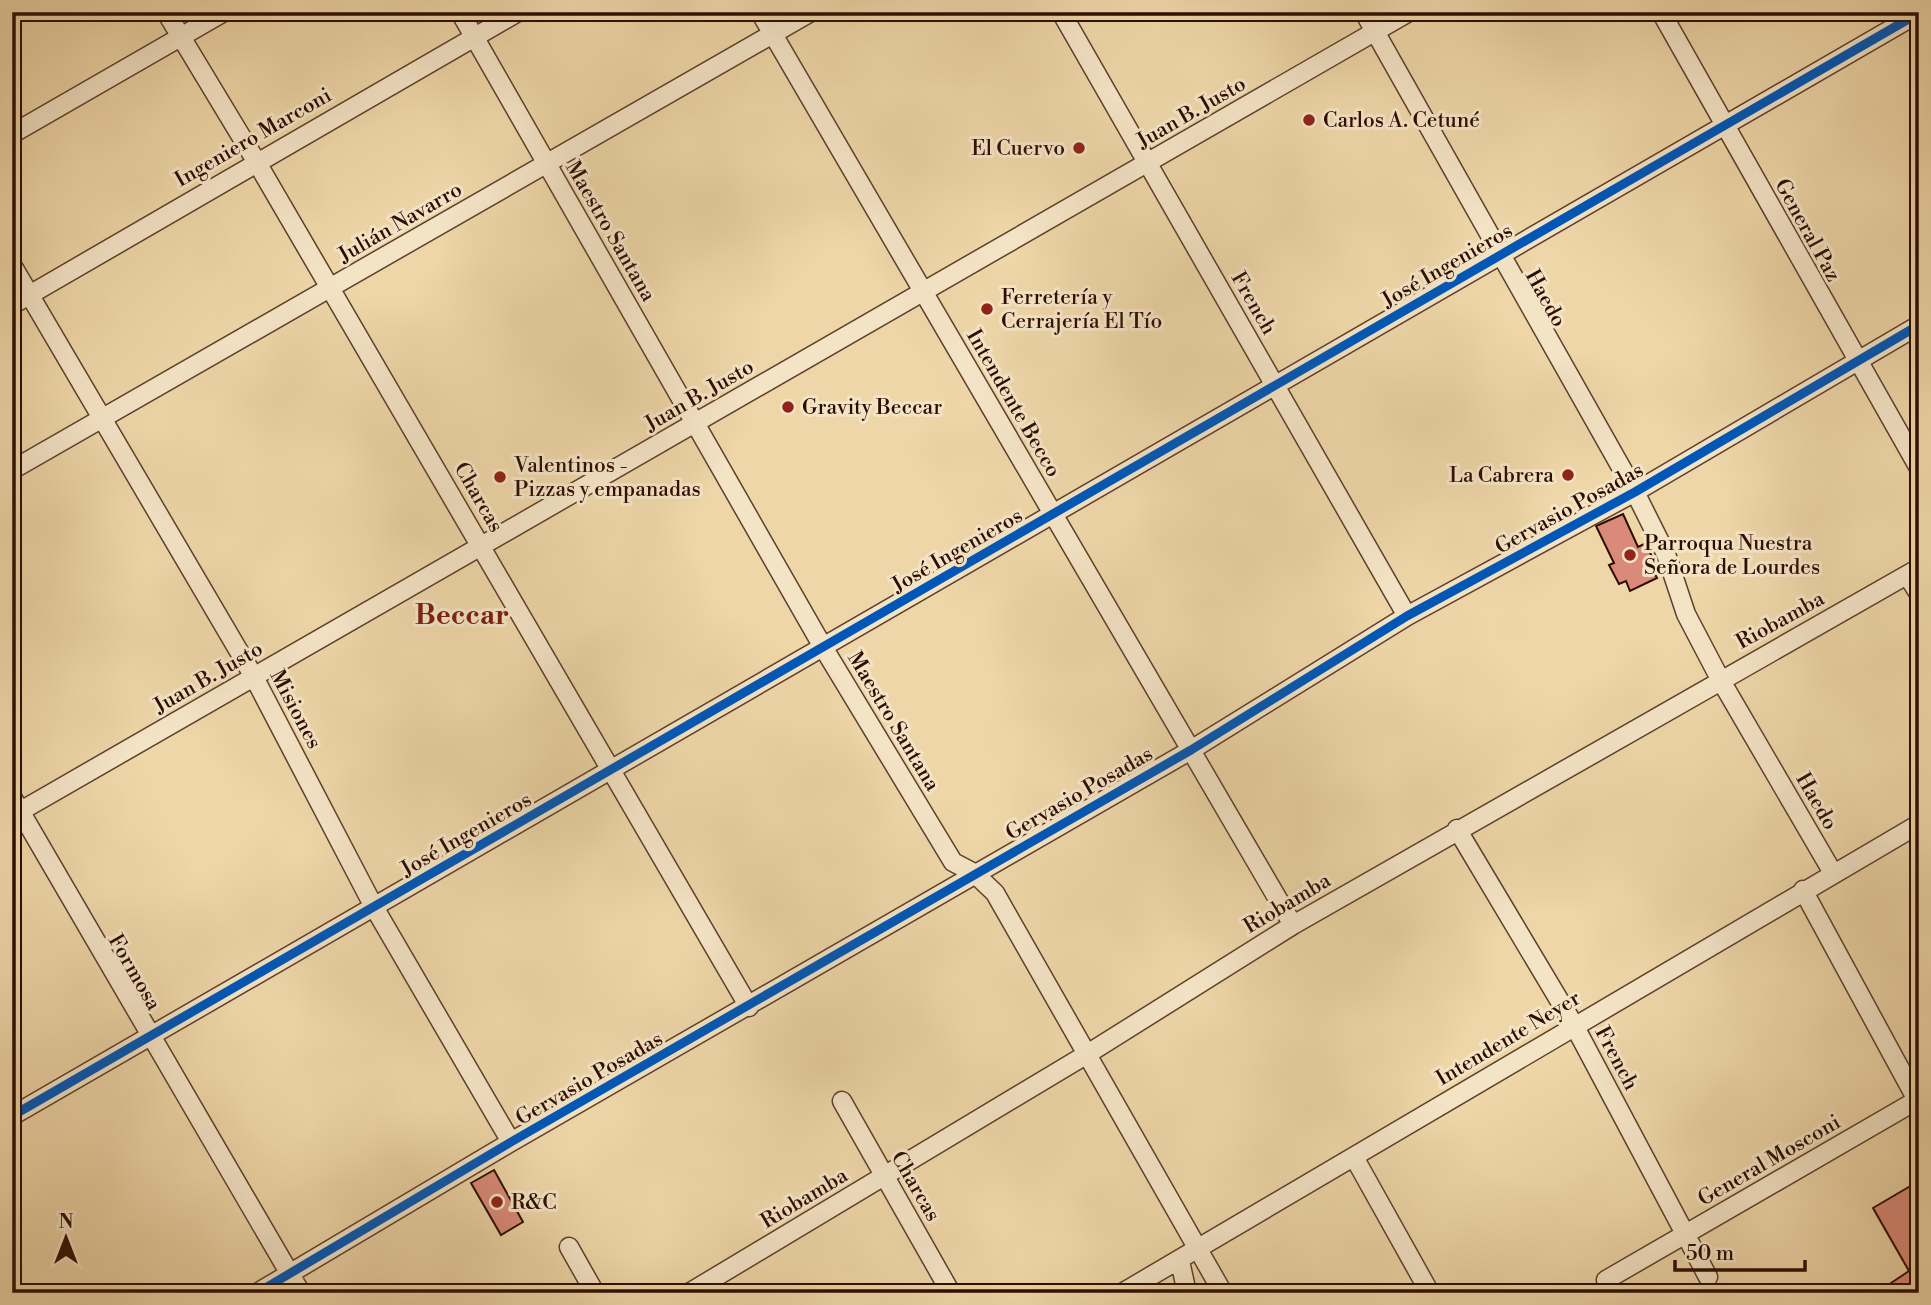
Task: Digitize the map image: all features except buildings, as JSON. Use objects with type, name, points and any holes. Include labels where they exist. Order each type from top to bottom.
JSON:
[{"type":"street","name":"Charcas","points":[[166,12],[256,161],[750,1007]]},
{"type":"street","points":[[12,134],[224,12]]},
{"type":"street","name":"Maestro Santana","points":[[460,12],[823,647],[953,862],[974,873],[995,893],[1223,1293]]},
{"type":"street","name":"Ingeniero Marconi","points":[[12,305],[256,161],[518,12]]},
{"type":"street","name":"Intendente Becco","points":[[760,12],[1293,925]]},
{"type":"street","name":"Julián Navarro","points":[[12,470],[811,12]]},
{"type":"street","name":"French","points":[[1062,12],[1407,616]]},
{"type":"street","name":"Haedo","points":[[1364,12],[1635,492],[1666,554],[1686,614],[1720,680],[1833,873]]},
{"type":"street","name":"Juan B. Justo","points":[[15,808],[254,677],[1409,12]]},
{"type":"street","name":"General Paz","points":[[1661,12],[1856,362],[1919,468]]},
{"type":"street","name":"José Ingenieros","points":[[12,1116],[1919,13]]},
{"type":"street","name":"Misiones","points":[[12,265],[254,677],[374,907],[511,1142]]},
{"type":"street","name":"Gervasio Posadas","points":[[257,1293],[511,1142],[750,1007],[974,873],[1191,750],[1407,616],[1635,492],[1919,325]]},
{"type":"street","points":[[1913,572],[1919,594]]},
{"type":"street","name":"Riobamba","points":[[689,1293],[1089,1054],[1293,925],[1457,829],[1913,572]]},
{"type":"street","name":"Formosa","points":[[15,808],[152,1036],[301,1293]]},
{"type":"street","name":"Intendente Neyer","points":[[1122,1293],[1919,824]]},
{"type":"street","name":"French","points":[[1457,829],[1574,1025],[1708,1277]]},
{"type":"street","points":[[1803,890],[1918,1100]]},
{"type":"street","name":"General Mosconi","points":[[1606,1280],[1918,1100]]},
{"type":"street","name":"Charcas","points":[[842,1101],[951,1293]]},
{"type":"street","points":[[1354,1157],[1430,1293]]},
{"type":"street","points":[[569,1247],[595,1293]]},
{"type":"street","points":[[1180,1261],[1187,1293]]},
{"type":"cycle path","points":[[12,1116],[1919,13]]},
{"type":"cycle path","points":[[257,1293],[511,1142],[1191,750],[1407,616],[1635,492],[1919,325]]},
{"type":"place","name":"Carlos A. Cetuné","points":[[1309,120]]},
{"type":"place","name":"El Cuervo","points":[[1079,148]]},
{"type":"place","name":"Ferretería y Cerrajería El Tío","points":[[987,309]]},
{"type":"place","name":"Gravity Beccar","points":[[788,407]]},
{"type":"place","name":"La Cabrera","points":[[1568,475]]},
{"type":"place","name":"Valentinos - Pizzas y empanadas","points":[[500,477]]},
{"type":"place","name":"Parroqua Nuestra Señora de Lourdes","points":[[1630,555]]},
{"type":"place","name":"R&C","points":[[497,1202]]},
{"type":"district","name":"Beccar","points":[[462,614]]}]
